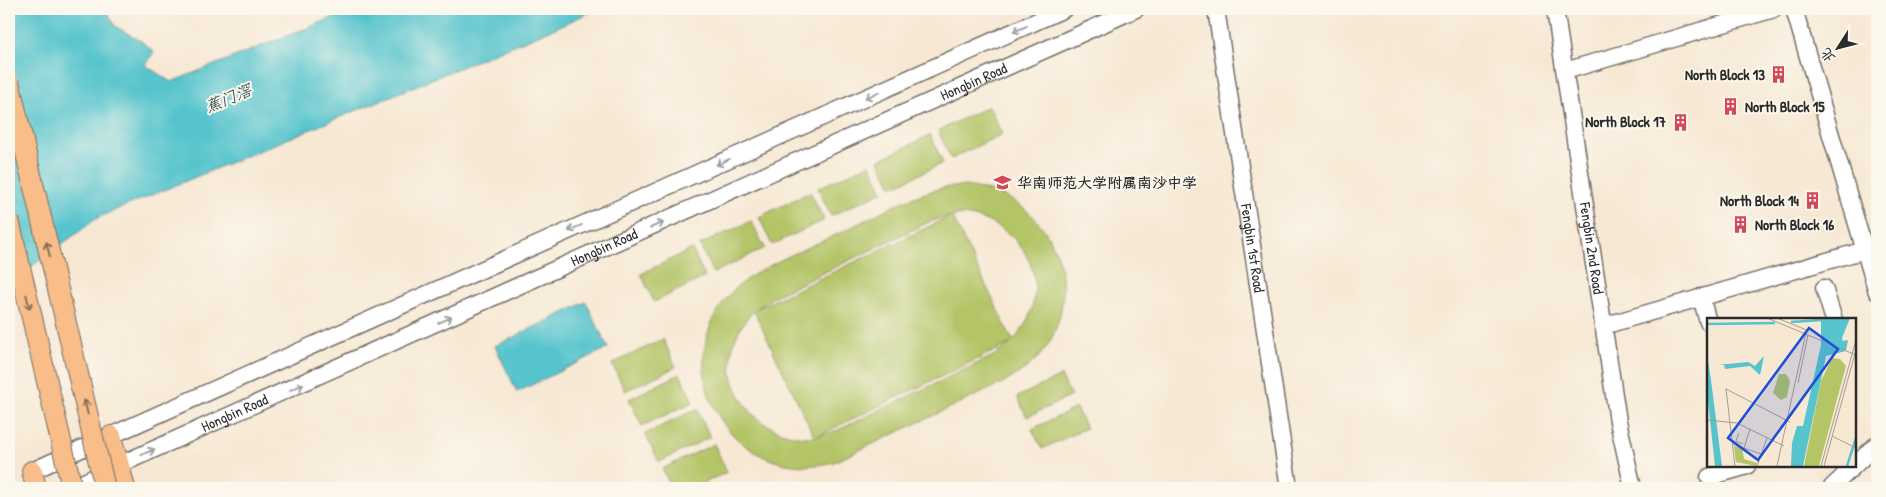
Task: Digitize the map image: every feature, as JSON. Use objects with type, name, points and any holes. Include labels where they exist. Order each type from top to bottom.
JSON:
[{"type":"main road","points":[[9,82],[105,488]]},
{"type":"main road","points":[[9,220],[72,488]]},
{"type":"main road","points":[[111,436],[125,488]]},
{"type":"street","name":"Hongbin Road","points":[[34,480],[111,436],[1064,9]]},
{"type":"street","name":"Hongbin Road","points":[[72,488],[119,465],[1136,9]]},
{"type":"street","name":"Fengbin 1st Road","points":[[1216,9],[1289,488]]},
{"type":"street","name":"Fengbin 2nd Road","points":[[1555,9],[1618,421],[1633,488]]},
{"type":"street","points":[[1565,71],[1774,9]]},
{"type":"street","points":[[1794,9],[1877,292]]},
{"type":"street","points":[[1603,326],[1865,250]]},
{"type":"street","points":[[1824,288],[1833,318]]},
{"type":"street","points":[[1701,297],[1707,318]]},
{"type":"street","points":[[1856,465],[1877,444]]},
{"type":"street","points":[[1709,477],[1744,467]]},
{"type":"street","points":[[1831,488],[1854,467]]},
{"type":"green space","points":[[989,106],[1002,134],[951,159],[938,131]]},
{"type":"green space","points":[[930,135],[943,163],[892,187],[879,160]]},
{"type":"green space","points":[[870,164],[883,191],[831,216],[818,188]]},
{"type":"green space","points":[[966,186],[990,191],[1013,201],[1030,214],[1044,230],[1054,248],[1060,268],[1063,289],[1061,310],[1055,330],[1045,349],[1037,359],[1007,381],[834,462],[809,466],[784,464],[767,458],[746,446],[729,431],[716,412],[708,391],[704,369],[705,346],[711,324],[728,296],[744,281],[769,266],[898,204],[936,190]],"holes":[[[964,215],[987,221],[1005,231],[1020,246],[1030,263],[1034,282],[1033,301],[1026,322],[1013,341],[952,216]],[[950,216],[756,309],[773,297],[929,222]],[[754,311],[814,437],[789,434],[768,426],[751,412],[739,394],[732,374],[732,352],[739,331]],[[1011,343],[993,356],[838,430],[817,436]]]},
{"type":"green space","points":[[810,192],[824,220],[772,245],[759,217]]},
{"type":"green space","points":[[751,221],[765,248],[713,273],[700,245]]},
{"type":"green space","points":[[692,249],[705,277],[654,302],[641,274]]},
{"type":"green space","points":[[663,339],[676,367],[625,391],[612,364]]},
{"type":"green space","points":[[680,374],[693,402],[642,426],[629,399]]},
{"type":"green space","points":[[1061,376],[1071,396],[1027,417],[1017,397]]},
{"type":"green space","points":[[1076,408],[1086,428],[1042,449],[1032,429]]},
{"type":"green space","points":[[697,409],[710,437],[659,462],[645,434]]},
{"type":"green space","points":[[714,444],[727,472],[693,488],[672,488],[662,469]]},
{"type":"water","name":"蕉门滘","points":[[9,9],[106,9],[115,26],[141,41],[154,52],[145,65],[171,82],[355,9],[597,9],[99,217],[9,283]]},
{"type":"water","points":[[586,302],[608,348],[517,392],[495,346]]},
{"type":"place","name":"North Block 13","points":[[1779,75]]},
{"type":"place","name":"North Block 15","points":[[1731,107]]},
{"type":"place","name":"North Block 17","points":[[1680,122]]},
{"type":"place","name":"华南师范大学附属南沙中学","points":[[1003,183]]},
{"type":"place","name":"North Block 14","points":[[1813,201]]},
{"type":"place","name":"North Block 16","points":[[1741,225]]}]
